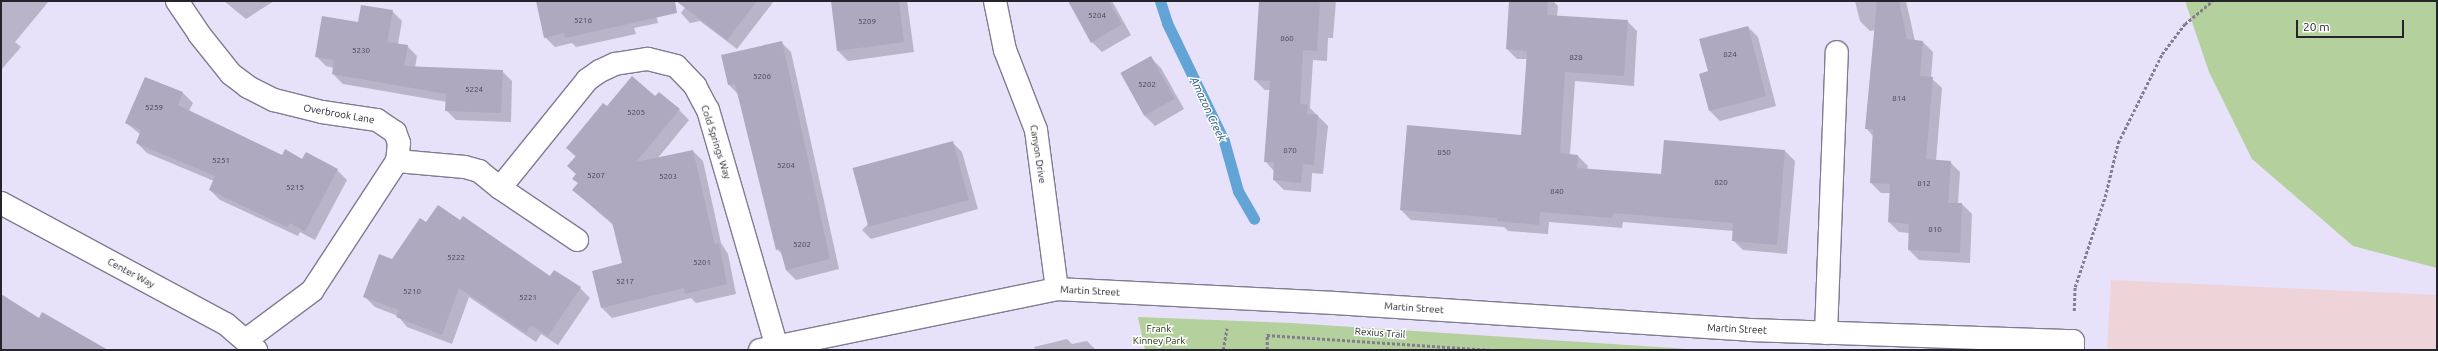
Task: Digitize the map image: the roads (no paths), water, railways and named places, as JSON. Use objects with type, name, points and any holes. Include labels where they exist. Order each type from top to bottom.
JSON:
[{"type":"street","name":"Overbrook Lane","points":[[177,1],[199,34],[231,74],[248,87],[274,100],[322,112],[377,120],[387,125],[395,132],[399,143],[397,162],[312,291],[251,345]]},
{"type":"street","name":"Canyon Drive","points":[[995,1],[1005,50],[1036,130],[1056,289]]},
{"type":"street","points":[[1826,334],[1837,52]]},
{"type":"street","name":"Cold Springs Way","points":[[500,188],[587,80],[600,71],[615,64],[648,59],[676,66],[695,86],[708,110],[768,348]]},
{"type":"street","points":[[397,162],[465,167],[479,171],[500,188],[577,240]]},
{"type":"street","name":"Center Way","points":[[1,203],[226,324],[251,345]]},
{"type":"street","name":"Martin Street","points":[[768,348],[1056,289],[1334,303],[1632,324],[2073,346]]},
{"type":"waterway","name":"Amazon Creek","points":[[1160,1],[1167,23],[1224,141],[1238,191],[1254,219]]},
{"type":"park label","name":"Frank Kinney Park","points":[[1159,334]]}]
